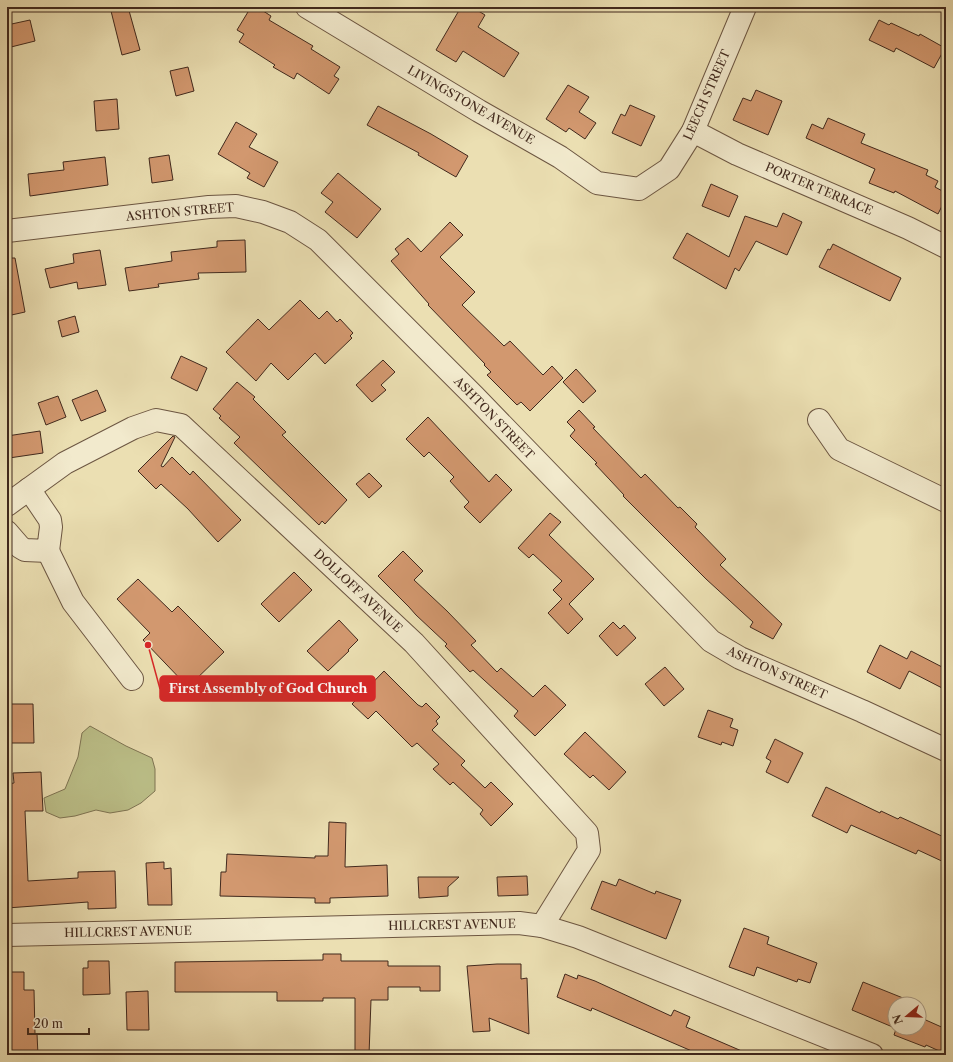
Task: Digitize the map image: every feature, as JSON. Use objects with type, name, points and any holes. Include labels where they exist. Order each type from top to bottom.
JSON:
[{"type":"street","name":"LIVINGSTONE AVENUE","points":[[307,7],[479,111],[560,157],[597,183],[639,189]]},
{"type":"street","name":"LEECH STREET","points":[[639,189],[669,169],[692,131],[745,7]]},
{"type":"street","name":"PORTER TERRACE","points":[[692,131],[737,154],[908,228],[946,247]]},
{"type":"street","name":"ASHTON STREET","points":[[7,231],[209,207],[236,206],[263,212],[290,222],[318,240],[480,402],[711,641],[740,658],[862,711],[946,750]]},
{"type":"street","name":"DOLLOFF AVENUE","points":[[7,505],[65,463],[133,428],[156,420],[181,425],[414,643],[587,833],[588,850],[542,926]]},
{"type":"street","points":[[819,420],[839,449],[946,501]]},
{"type":"street","points":[[29,489],[50,520],[51,527],[48,551],[73,602],[132,679]]},
{"type":"street","points":[[7,532],[20,547],[25,550],[48,551]]},
{"type":"street","name":"HILLCREST AVENUE","points":[[7,934],[519,923],[542,926],[578,937],[872,1055]]},
{"type":"green space","points":[[90,726],[126,746],[152,758],[155,769],[155,791],[141,803],[128,810],[110,813],[96,810],[75,816],[60,818],[46,812],[44,798],[65,789],[78,757],[82,733]]},
{"type":"building","points":[[110,7],[128,7],[140,50],[122,55]]},
{"type":"building","points":[[251,7],[257,7],[271,16],[269,20],[313,46],[311,49],[340,67],[334,76],[339,79],[329,94],[297,73],[294,79],[273,67],[275,65],[239,42],[244,34],[237,30]]},
{"type":"building","points":[[461,7],[472,7],[485,15],[478,27],[519,53],[504,77],[463,51],[456,62],[436,50]]},
{"type":"building","points":[[30,20],[35,41],[7,48],[7,25]]},
{"type":"building","points":[[879,20],[889,25],[891,23],[919,36],[920,34],[945,48],[934,68],[896,48],[894,52],[869,40]]},
{"type":"building","points":[[188,67],[194,91],[176,96],[170,71]]},
{"type":"building","points":[[568,85],[589,97],[579,112],[596,123],[585,139],[569,128],[566,132],[546,119]]},
{"type":"building","points":[[756,90],[782,101],[768,135],[733,120],[743,98],[751,101]]},
{"type":"building","points":[[117,99],[119,129],[96,131],[94,101]]},
{"type":"building","points":[[630,105],[655,116],[641,146],[612,133],[621,114],[625,116]]},
{"type":"building","points":[[378,106],[431,134],[468,156],[456,177],[418,155],[419,153],[367,125]]},
{"type":"building","points":[[828,118],[865,134],[861,143],[928,170],[926,175],[938,181],[935,187],[946,193],[946,198],[938,214],[895,191],[894,193],[869,183],[875,169],[806,138],[812,124],[823,129]]},
{"type":"building","points":[[236,122],[257,134],[249,147],[278,162],[264,187],[247,178],[250,173],[218,154]]},
{"type":"building","points":[[169,155],[173,180],[152,183],[149,158]]},
{"type":"building","points":[[105,157],[108,185],[30,196],[28,174],[64,170],[63,162]]},
{"type":"building","points":[[338,173],[381,209],[357,238],[325,212],[333,202],[321,193]]},
{"type":"building","points":[[711,184],[738,196],[729,217],[702,206]]},
{"type":"building","points":[[783,213],[802,222],[787,255],[756,241],[739,271],[735,268],[726,289],[673,258],[687,233],[729,257],[745,216],[777,227]]},
{"type":"building","points":[[450,222],[463,235],[440,257],[475,292],[462,305],[504,346],[510,341],[543,375],[552,366],[563,378],[530,411],[521,402],[517,405],[487,375],[491,372],[484,365],[485,364],[428,305],[429,304],[391,261],[399,254],[395,249],[408,238],[421,252]]},
{"type":"building","points":[[245,240],[246,272],[198,273],[199,279],[158,284],[159,287],[129,291],[125,268],[172,261],[171,252],[217,247],[217,241]]},
{"type":"building","points":[[833,244],[901,278],[890,301],[819,267],[828,249],[830,250]]},
{"type":"building","points":[[100,250],[106,285],[78,289],[77,282],[50,288],[45,269],[74,263],[73,254]]},
{"type":"building","points":[[7,258],[15,258],[25,312],[7,316]]},
{"type":"building","points":[[300,300],[319,319],[327,311],[337,322],[340,319],[353,333],[350,336],[352,338],[325,364],[315,353],[288,380],[271,363],[256,381],[226,352],[258,319],[269,330]]},
{"type":"building","points":[[75,316],[79,332],[62,337],[58,321]]},
{"type":"building","points":[[181,356],[207,368],[197,391],[171,378]]},
{"type":"building","points":[[383,360],[395,372],[381,385],[386,390],[372,402],[356,385]]},
{"type":"building","points":[[576,369],[596,391],[583,403],[563,382]]},
{"type":"building","points":[[237,382],[255,397],[253,399],[286,432],[282,435],[347,500],[325,524],[322,521],[319,525],[234,443],[240,437],[219,418],[221,416],[213,409]]},
{"type":"building","points":[[97,390],[106,411],[81,421],[72,400]]},
{"type":"building","points":[[58,396],[66,417],[46,425],[38,403]]},
{"type":"building","points":[[579,410],[595,427],[593,428],[641,478],[645,474],[678,508],[680,507],[697,524],[695,527],[726,559],[720,565],[782,624],[773,639],[750,627],[753,622],[706,579],[623,496],[624,495],[595,464],[597,463],[570,436],[575,430],[567,422]]},
{"type":"building","points":[[428,417],[489,482],[496,474],[512,490],[480,523],[464,507],[469,502],[450,481],[454,477],[429,452],[424,457],[406,439]]},
{"type":"building","points":[[40,431],[43,453],[9,458],[7,436]]},
{"type":"building","points":[[173,436],[175,437],[161,466],[163,467],[172,457],[190,475],[193,471],[241,520],[218,542],[188,509],[161,484],[156,489],[138,471]]},
{"type":"building","points":[[369,473],[382,486],[369,498],[356,484]]},
{"type":"building","points":[[550,513],[561,522],[549,535],[594,579],[569,604],[583,619],[568,634],[548,613],[562,599],[553,590],[562,581],[533,554],[529,558],[518,548]]},
{"type":"building","points":[[403,551],[423,571],[414,580],[476,641],[471,645],[497,672],[501,668],[533,697],[545,685],[566,705],[535,736],[514,716],[518,711],[473,670],[470,672],[445,646],[447,644],[378,576]]},
{"type":"building","points":[[294,572],[312,590],[279,622],[261,604]]},
{"type":"building","points":[[138,579],[172,612],[178,606],[224,652],[188,687],[143,640],[150,633],[117,599]]},
{"type":"building","points":[[339,620],[358,640],[328,671],[307,651]]},
{"type":"building","points":[[613,622],[620,629],[624,625],[636,638],[617,656],[599,636]]},
{"type":"building","points":[[880,645],[907,659],[911,651],[946,669],[946,690],[909,671],[900,689],[867,672]]},
{"type":"building","points":[[665,667],[684,689],[664,706],[645,684]]},
{"type":"building","points":[[384,671],[418,705],[422,707],[426,703],[440,717],[436,721],[438,724],[432,730],[465,761],[461,765],[485,788],[491,782],[513,804],[491,826],[480,814],[483,810],[453,782],[450,785],[433,769],[439,764],[417,743],[412,747],[376,711],[368,719],[352,704]]},
{"type":"building","points":[[7,704],[33,704],[34,743],[7,743]]},
{"type":"building","points":[[708,710],[733,719],[730,727],[738,730],[733,746],[722,742],[721,745],[698,737]]},
{"type":"building","points":[[585,732],[626,772],[609,790],[593,775],[590,778],[564,754]]},
{"type":"building","points":[[775,739],[803,753],[788,783],[766,772],[771,761],[766,758]]},
{"type":"building","points":[[41,772],[43,811],[25,811],[28,881],[78,878],[78,872],[115,871],[116,908],[88,909],[88,902],[7,908],[7,784],[14,783],[13,773]]},
{"type":"building","points":[[826,787],[880,813],[881,811],[898,819],[900,817],[946,838],[946,863],[918,850],[916,854],[851,825],[847,833],[812,816]]},
{"type":"building","points":[[329,822],[346,823],[345,867],[387,865],[388,896],[330,898],[330,903],[315,903],[315,898],[220,896],[221,872],[226,872],[227,854],[315,858],[315,856],[328,856]]},
{"type":"building","points":[[164,862],[164,869],[171,868],[172,905],[148,905],[146,863]]},
{"type":"building","points":[[527,876],[528,895],[498,896],[497,877]]},
{"type":"building","points":[[418,877],[459,877],[448,887],[448,896],[419,898]]},
{"type":"building","points":[[619,879],[655,894],[656,891],[681,900],[666,939],[591,909],[602,881],[616,886]]},
{"type":"building","points":[[744,928],[769,937],[767,944],[817,963],[810,983],[798,979],[797,982],[757,967],[754,976],[729,967]]},
{"type":"building","points":[[323,954],[341,954],[341,961],[388,961],[388,966],[440,966],[440,991],[420,991],[420,987],[388,987],[388,1000],[371,1000],[369,1055],[355,1055],[355,998],[323,998],[323,1001],[277,1001],[277,992],[175,992],[175,962],[323,960]]},
{"type":"building","points":[[88,961],[109,961],[110,994],[83,995],[83,968],[88,968]]},
{"type":"building","points":[[521,964],[521,979],[527,978],[529,1034],[489,1018],[490,1031],[473,1032],[467,966]]},
{"type":"building","points":[[8,972],[24,972],[24,990],[34,990],[35,1034],[37,1034],[38,1055],[11,1055],[11,1052],[7,1052]]},
{"type":"building","points":[[565,974],[577,979],[578,975],[595,981],[671,1016],[674,1010],[690,1017],[686,1027],[751,1055],[701,1055],[592,1008],[591,1011],[557,997]]},
{"type":"building","points":[[863,982],[898,996],[887,996],[887,1025],[852,1010]]},
{"type":"building","points":[[148,991],[149,1030],[127,1030],[126,992]]},
{"type":"building","points":[[927,1021],[946,1029],[946,1054],[926,1045],[925,1047],[897,1036],[927,1036]]},
{"type":"place","name":"First Assembly of God Church","points":[[148,645]]}]
